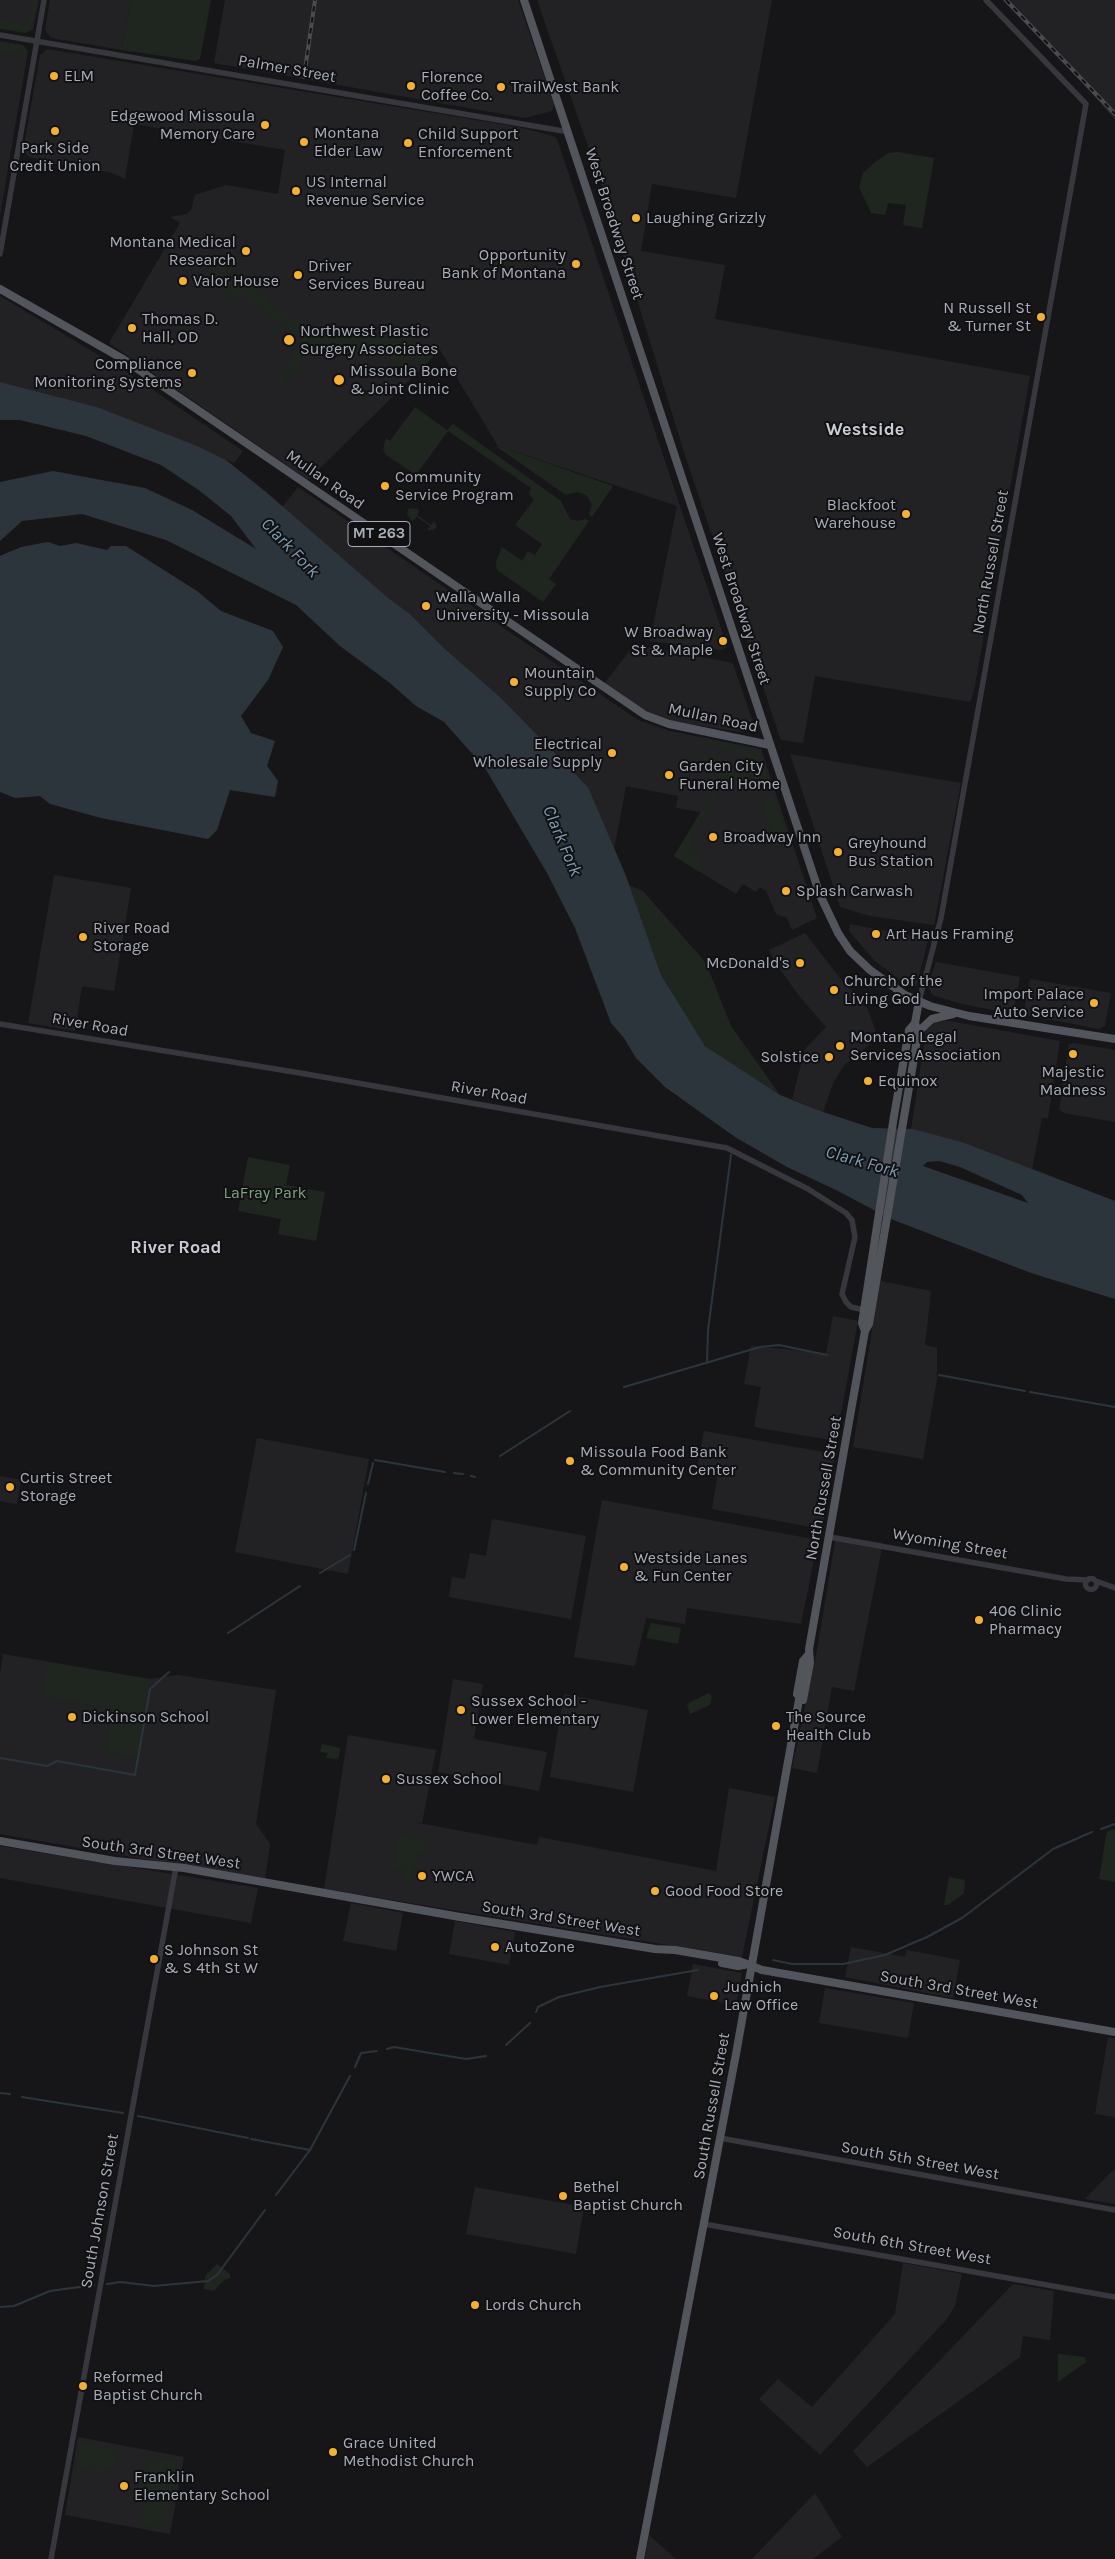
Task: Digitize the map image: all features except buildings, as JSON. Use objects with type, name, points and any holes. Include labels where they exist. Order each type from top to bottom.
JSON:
[{"type":"main road","name":"West Broadway Street","points":[[524,0],[820,894],[838,933],[850,951],[870,970],[892,987],[919,1001],[957,1014],[1115,1039]]},
{"type":"main road","name":"Mullan Road","points":[[0,289],[122,359],[645,715],[669,724],[770,745]]},
{"type":"main road","name":"North Russell Street","points":[[865,1331],[862,1323],[875,1232],[909,1030],[915,1024],[919,1001]]},
{"type":"main road","points":[[915,1024],[918,1032],[932,1019],[957,1014]]},
{"type":"main road","name":"North Russell Street","points":[[808,1652],[865,1331],[870,1324],[918,1032]]},
{"type":"main road","name":"South Russell Street","points":[[797,1716],[795,1709],[798,1689],[803,1661],[808,1652]]},
{"type":"main road","name":"South Russell Street","points":[[640,2559],[720,2138],[747,1966],[797,1716],[803,1703],[809,1671],[808,1652]]},
{"type":"main road","name":"South 3rd Street West","points":[[0,1841],[115,1862],[176,1867],[655,1949],[661,1948],[731,1960],[747,1966],[1115,2032]]},
{"type":"street","points":[[0,254],[44,0]]},
{"type":"street","name":"North Russell Street","points":[[919,1001],[942,910],[1086,104],[986,0]]},
{"type":"street","name":"Palmer Street","points":[[0,35],[569,132]]},
{"type":"street","name":"River Road","points":[[0,1024],[306,1074],[727,1148],[808,1189],[846,1213],[852,1220],[855,1236],[842,1294],[851,1307],[864,1310]]},
{"type":"street","name":"Wyoming Street","points":[[829,1537],[1066,1579],[1091,1579],[1096,1581]]},
{"type":"street","name":"Wyoming Street","points":[[1066,1579],[1095,1589]]},
{"type":"street","points":[[1087,1587],[1088,1580]]},
{"type":"street","points":[[1096,1581],[1115,1589],[1095,1589],[1096,1581]]},
{"type":"street","name":"South Johnson Street","points":[[51,2559],[176,1867]]},
{"type":"street","name":"South 5th Street West","points":[[720,2138],[1115,2210]]},
{"type":"street","name":"South 6th Street West","points":[[704,2224],[1115,2297]]},
{"type":"shaded area","points":[[0,0],[39,0],[33,29],[25,33],[0,29]]},
{"type":"shaded area","points":[[50,0],[131,0],[122,50],[51,38],[45,30]]},
{"type":"shaded area","points":[[225,0],[518,0],[554,104],[552,111],[525,118],[214,63]]},
{"type":"shaded area","points":[[537,0],[772,0],[736,198],[652,184],[641,251],[725,265],[715,319],[1030,376],[974,691],[970,702],[815,676],[803,743],[781,740],[683,449],[604,192]]},
{"type":"shaded area","points":[[1002,0],[1115,0],[1115,120],[1087,88]]},
{"type":"shaded area","points":[[0,41],[23,45],[28,51],[0,215]]},
{"type":"shaded area","points":[[47,49],[518,127],[553,136],[557,139],[727,646],[721,650],[650,641],[677,506],[498,446],[440,350],[308,480],[109,343],[180,223],[170,217],[187,214],[191,210],[195,195],[226,185],[278,194],[285,150],[134,124],[125,179],[109,172],[63,166],[29,157],[23,151],[40,55]]},
{"type":"shaded area","points":[[0,296],[122,369],[243,451],[234,463],[97,407],[0,382]]},
{"type":"shaded area","points":[[298,487],[638,720],[670,731],[761,749],[817,918],[792,930],[787,918],[776,914],[766,891],[760,887],[756,892],[743,884],[736,894],[674,856],[701,812],[676,808],[678,796],[626,786],[614,850],[588,787],[500,697],[445,649],[410,614],[387,597],[282,507]]},
{"type":"shaded area","points":[[634,645],[733,664],[753,722],[751,730],[741,732],[671,721],[642,709],[604,684]]},
{"type":"shaded area","points":[[790,754],[961,783],[934,925],[870,916],[840,907]]},
{"type":"shaded area","name":"River Road Storage","points":[[54,875],[131,888],[114,991],[82,986],[75,1031],[28,1023]]},
{"type":"shaded area","points":[[850,924],[928,939],[917,985],[914,987],[908,986],[875,961],[849,931]]},
{"type":"shaded area","points":[[805,933],[843,982],[861,999],[868,1010],[878,1038],[845,1064],[833,1083],[823,1112],[792,1099],[805,1049],[826,1027],[800,997],[776,964],[769,950]]},
{"type":"shaded area","points":[[936,962],[1020,977],[1014,1008],[1008,1012],[1003,1012],[962,1004],[935,996],[931,993],[928,985]]},
{"type":"shaded area","points":[[1030,979],[1111,993],[1105,1026],[1099,1029],[1026,1015],[1024,1009]]},
{"type":"shaded area","points":[[950,1021],[1060,1041],[1048,1118],[1042,1118],[1032,1169],[965,1143],[911,1130],[926,1031],[936,1022]]},
{"type":"shaded area","points":[[1074,1043],[1115,1050],[1115,1122],[1064,1113],[1059,1109],[1069,1044]]},
{"type":"shaded area","points":[[880,1281],[931,1291],[925,1345],[937,1348],[937,1379],[923,1459],[853,1447]]},
{"type":"shaded area","points":[[833,1316],[858,1321],[836,1441],[754,1427],[761,1387],[744,1384],[751,1346],[826,1353]]},
{"type":"shaded area","points":[[704,1431],[835,1454],[822,1529],[712,1509],[718,1473],[697,1469]]},
{"type":"shaded area","points":[[257,1438],[369,1459],[348,1574],[235,1552]]},
{"type":"shaded area","name":"Curtis Street Storage","points":[[0,1476],[21,1480],[17,1504],[0,1501]]},
{"type":"shaded area","points":[[602,1500],[818,1540],[801,1624],[687,1608],[685,1624],[646,1618],[635,1666],[574,1657]]},
{"type":"shaded area","points":[[492,1519],[586,1536],[571,1619],[449,1597],[452,1577],[465,1579],[470,1553],[486,1556]]},
{"type":"shaded area","points":[[836,1535],[883,1543],[854,1691],[832,1687],[817,1773],[792,1768],[818,1645]]},
{"type":"shaded area","points":[[3,1654],[150,1679],[178,1675],[276,1690],[256,1824],[270,1844],[265,1880],[0,1834],[0,1674]]},
{"type":"shaded area","points":[[453,1679],[483,1684],[474,1739],[547,1752],[539,1791],[438,1772]]},
{"type":"shaded area","points":[[564,1694],[648,1710],[633,1792],[550,1777]]},
{"type":"shaded area","points":[[348,1735],[436,1750],[422,1823],[408,1821],[537,1845],[539,1837],[716,1871],[729,1788],[775,1797],[742,1957],[324,1889]]},
{"type":"shaded area","points":[[0,1846],[258,1888],[251,1923],[0,1878]]},
{"type":"shaded area","points":[[351,1903],[403,1913],[396,1951],[343,1941]]},
{"type":"shaded area","points":[[455,1921],[515,1932],[509,1965],[449,1954]]},
{"type":"shaded area","points":[[851,1947],[905,1957],[907,1950],[960,1960],[953,1998],[845,1977]]},
{"type":"shaded area","points":[[693,1964],[742,1973],[736,2005],[687,1996]]},
{"type":"shaded area","points":[[825,1988],[914,2003],[908,2038],[819,2023]]},
{"type":"shaded area","points":[[1108,2037],[1115,2038],[1115,2117],[1095,2114]]},
{"type":"shaded area","points":[[1115,2168],[1115,2204],[1085,2199]]},
{"type":"shaded area","points":[[475,2187],[584,2207],[576,2254],[466,2234]]},
{"type":"shaded area","points":[[903,2263],[962,2274],[955,2306],[947,2319],[820,2455],[759,2399],[778,2379],[812,2407],[895,2314]]},
{"type":"shaded area","points":[[1013,2284],[1054,2291],[1050,2340],[1023,2336],[1020,2357],[867,2467],[853,2451]]},
{"type":"shaded area","name":"Franklin Elementary School","points":[[78,2437],[184,2457],[170,2534],[65,2515]]},
{"type":"shaded area","points":[[815,2493],[842,2537],[813,2559],[752,2559]]},
{"type":"shaded area","points":[[649,2535],[676,2559],[645,2559]]},
{"type":"green space","points":[[131,0],[211,0],[200,59],[195,61],[122,50]]},
{"type":"green space","points":[[31,5],[36,6],[31,29],[23,32],[0,28],[0,20],[27,25]]},
{"type":"green space","points":[[0,42],[20,45],[25,49],[26,55],[0,51]]},
{"type":"green space","points":[[898,152],[934,158],[922,228],[903,225],[906,205],[888,203],[885,215],[871,213],[859,187],[863,173],[874,163],[888,153]]},
{"type":"green space","points":[[217,265],[229,268],[228,277],[235,279],[235,284],[263,290],[276,308],[307,325],[377,337],[384,333],[385,337],[441,347],[422,367],[411,357],[401,367],[383,354],[381,357],[371,351],[366,358],[357,354],[327,352],[324,356],[311,348],[297,369],[299,373],[294,376],[289,373],[283,382],[280,382],[279,376],[302,339],[239,295],[236,300],[208,280]]},
{"type":"green space","points":[[415,407],[447,430],[453,424],[561,501],[570,519],[577,521],[585,519],[589,521],[549,579],[556,584],[543,602],[497,570],[496,562],[502,547],[522,561],[528,551],[535,555],[542,544],[515,525],[534,500],[529,494],[531,488],[448,431],[416,475],[386,455],[383,449],[386,438],[390,441]]},
{"type":"green space","points":[[498,446],[613,486],[592,517],[589,514],[592,504],[586,495],[577,492],[566,495]]},
{"type":"green space","points":[[409,508],[417,509],[419,511],[417,515],[431,525],[434,521],[437,526],[435,529],[427,531],[430,526],[417,517],[413,521],[411,520],[407,514]]},
{"type":"green space","points":[[709,740],[758,750],[769,784],[766,784],[757,772],[758,765],[737,751],[734,754],[734,750],[708,745]]},
{"type":"green space","points":[[699,753],[717,757],[715,760],[711,758],[705,767],[709,770],[708,772],[701,767],[704,763],[699,756],[694,757]]},
{"type":"green space","points":[[728,759],[726,766],[748,780],[752,777],[759,785],[753,794],[729,779],[725,782],[693,834],[696,842],[691,845],[703,867],[700,872],[674,856],[712,793],[710,789]]},
{"type":"green space","points":[[773,796],[788,839],[778,844],[774,841],[762,805],[756,804]]},
{"type":"green space","points":[[629,885],[643,891],[706,963],[731,1026],[780,1095],[705,1046],[661,975]]},
{"type":"green space","name":"LaFray Park","points":[[248,1157],[290,1165],[286,1185],[325,1192],[316,1241],[278,1234],[281,1219],[238,1211]]},
{"type":"green space","points":[[651,1623],[681,1628],[678,1644],[646,1638]]},
{"type":"green space","points":[[48,1662],[150,1679],[137,1758],[105,1752],[112,1709],[42,1696]]},
{"type":"green space","points":[[709,1693],[712,1697],[710,1705],[690,1714],[687,1704]]},
{"type":"green space","points":[[322,1744],[340,1748],[339,1757],[336,1759],[326,1758],[328,1753],[320,1752]]},
{"type":"green space","points":[[1115,1829],[1115,1882],[1099,1879],[1106,1835],[1108,1831]]},
{"type":"green space","points":[[399,1834],[411,1836],[413,1839],[421,1836],[427,1837],[424,1854],[417,1853],[412,1883],[404,1882],[406,1870],[393,1868]]},
{"type":"green space","points":[[949,1877],[965,1880],[964,1893],[948,1905],[944,1905]]},
{"type":"green space","points":[[217,2264],[230,2274],[230,2278],[224,2280],[214,2291],[204,2289],[205,2276]]},
{"type":"green space","points":[[1058,2354],[1085,2357],[1086,2362],[1058,2382]]},
{"type":"green space","points":[[80,2443],[120,2451],[116,2470],[91,2472],[90,2468],[76,2468]]},
{"type":"green space","points":[[150,2456],[177,2461],[166,2529],[140,2524],[143,2506],[146,2502],[143,2493]]},
{"type":"water","name":"Clark Fork","points":[[0,382],[97,407],[197,446],[226,460],[266,492],[387,597],[410,614],[445,649],[500,697],[588,787],[626,876],[661,975],[705,1046],[780,1095],[823,1112],[872,1128],[913,1129],[965,1143],[1115,1201],[1115,1299],[1031,1273],[891,1219],[787,1167],[735,1137],[665,1087],[636,1058],[624,1038],[611,1023],[575,928],[547,873],[485,768],[444,722],[416,706],[390,683],[340,646],[296,605],[166,540],[82,514],[22,521],[0,541],[0,482],[53,471],[145,488],[192,510],[256,549],[231,516],[200,491],[161,465],[86,436],[20,420],[0,420]],"holes":[[[939,1161],[960,1167],[1022,1195],[1028,1203],[923,1166],[927,1162]]]},
{"type":"water","points":[[48,542],[60,546],[76,543],[107,550],[111,546],[126,546],[197,591],[221,611],[273,631],[283,647],[268,680],[241,716],[251,733],[275,741],[267,766],[278,781],[275,797],[230,790],[217,830],[208,839],[101,818],[50,804],[40,796],[15,798],[0,792],[0,556],[21,547]]},
{"type":"waterway","points":[[707,1362],[708,1330],[731,1155]]},
{"type":"waterway","points":[[624,1387],[760,1347],[779,1345],[827,1355]]},
{"type":"waterway","points":[[939,1375],[1025,1391]]},
{"type":"waterway","points":[[1030,1392],[1115,1407]]},
{"type":"waterway","points":[[500,1456],[570,1411]]},
{"type":"waterway","points":[[375,1460],[445,1472]]},
{"type":"waterway","points":[[368,1484],[373,1463]]},
{"type":"waterway","points":[[454,1473],[463,1474]]},
{"type":"waterway","points":[[471,1476],[475,1477]]},
{"type":"waterway","points":[[354,1550],[366,1493]]},
{"type":"waterway","points":[[320,1573],[350,1555]]},
{"type":"waterway","points":[[228,1633],[300,1586]]},
{"type":"waterway","points":[[0,1758],[47,1766],[57,1761],[135,1775],[150,1689],[169,1672]]},
{"type":"waterway","points":[[1101,1829],[1115,1824]]},
{"type":"waterway","points":[[773,1960],[792,1964],[843,1964],[885,1955],[927,1937],[962,1918],[1053,1849],[1092,1832]]},
{"type":"waterway","points":[[536,2012],[538,2007],[559,1997],[600,1987],[698,1970]]},
{"type":"waterway","points":[[506,2045],[530,2023]]},
{"type":"waterway","points":[[387,2049],[394,2047],[466,2059],[486,2056]]},
{"type":"waterway","points":[[355,2067],[361,2053],[377,2051]]},
{"type":"waterway","points":[[276,2195],[310,2150],[350,2076]]},
{"type":"waterway","points":[[0,2093],[10,2094]]},
{"type":"waterway","points":[[22,2097],[123,2113]]},
{"type":"waterway","points":[[138,2116],[248,2138]]},
{"type":"waterway","points":[[251,2139],[310,2150]]},
{"type":"waterway","points":[[107,2284],[120,2282],[154,2286],[208,2281],[217,2275],[265,2210]]},
{"type":"waterway","points":[[0,2307],[14,2306],[50,2291],[94,2285]]},
{"type":"railway","points":[[304,77],[315,0]]},
{"type":"railway","points":[[1006,0],[1115,114]]},
{"type":"place","name":"ELM","points":[[54,76]]},
{"type":"place","name":"Florence Coffee Co.","points":[[411,86]]},
{"type":"place","name":"TrailWest Bank","points":[[501,87]]},
{"type":"place","name":"Edgewood Missoula Memory Care","points":[[265,125]]},
{"type":"place","name":"Park Side Credit Union","points":[[55,131]]},
{"type":"place","name":"Montana Elder Law","points":[[304,142]]},
{"type":"place","name":"Child Support Enforcement","points":[[408,143]]},
{"type":"place","name":"US Internal Revenue Service","points":[[296,191]]},
{"type":"place","name":"Laughing Grizzly","points":[[636,218]]},
{"type":"place","name":"Montana Medical Research","points":[[246,251]]},
{"type":"place","name":"Opportunity Bank of Montana","points":[[576,264]]},
{"type":"place","name":"Driver Services Bureau","points":[[298,275]]},
{"type":"place","name":"Valor House","points":[[183,281]]},
{"type":"place","name":"N Russell St & Turner St","points":[[1041,317]]},
{"type":"place","name":"Thomas D. Hall, OD","points":[[132,328]]},
{"type":"place","name":"Northwest Plastic Surgery Associates","points":[[289,340]]},
{"type":"place","name":"Compliance Monitoring Systems","points":[[192,373]]},
{"type":"place","name":"Missoula Bone & Joint Clinic","points":[[339,380]]},
{"type":"place","name":"Community Service Program","points":[[385,486]]},
{"type":"place","name":"Blackfoot Warehouse","points":[[906,514]]},
{"type":"place","name":"Walla Walla University - Missoula","points":[[426,606]]},
{"type":"place","name":"W Broadway St & Maple","points":[[723,641]]},
{"type":"place","name":"Mountain Supply Co","points":[[514,682]]},
{"type":"place","name":"Electrical Wholesale Supply","points":[[612,753]]},
{"type":"place","name":"Garden City Funeral Home","points":[[669,775]]},
{"type":"place","name":"Broadway Inn","points":[[713,837]]},
{"type":"place","name":"Greyhound Bus Station","points":[[838,852]]},
{"type":"place","name":"Splash Carwash","points":[[786,891]]},
{"type":"place","name":"Art Haus Framing","points":[[876,934]]},
{"type":"place","name":"River Road Storage","points":[[83,937]]},
{"type":"place","name":"McDonald's","points":[[800,963]]},
{"type":"place","name":"Church of the Living God","points":[[834,990]]},
{"type":"place","name":"Import Palace Auto Service","points":[[1094,1003]]},
{"type":"place","name":"Montana Legal Services Association","points":[[840,1046]]},
{"type":"place","name":"Majestic Madness","points":[[1073,1054]]},
{"type":"place","name":"Solstice","points":[[829,1057]]},
{"type":"place","name":"Equinox","points":[[868,1081]]},
{"type":"place","name":"Missoula Food Bank & Community Center","points":[[570,1461]]},
{"type":"place","name":"Curtis Street Storage","points":[[10,1487]]},
{"type":"place","name":"Westside Lanes & Fun Center","points":[[624,1567]]},
{"type":"place","name":"406 Clinic Pharmacy","points":[[979,1620]]},
{"type":"place","name":"Sussex School - Lower Elementary","points":[[461,1710]]},
{"type":"place","name":"Dickinson School","points":[[72,1717]]},
{"type":"place","name":"The Source Health Club","points":[[776,1726]]},
{"type":"place","name":"Sussex School","points":[[386,1779]]},
{"type":"place","name":"YWCA","points":[[422,1876]]},
{"type":"place","name":"Good Food Store","points":[[655,1891]]},
{"type":"place","name":"AutoZone","points":[[495,1947]]},
{"type":"place","name":"S Johnson St & S 4th St W","points":[[154,1959]]},
{"type":"place","name":"Judnich Law Office","points":[[714,1996]]},
{"type":"place","name":"Bethel Baptist Church","points":[[563,2196]]},
{"type":"place","name":"Lords Church","points":[[475,2305]]},
{"type":"place","name":"Reformed Baptist Church","points":[[83,2386]]},
{"type":"place","name":"Grace United Methodist Church","points":[[333,2452]]},
{"type":"place","name":"Franklin Elementary School","points":[[124,2486]]},
{"type":"district","name":"Westside","points":[[865,430]]},
{"type":"district","name":"River Road","points":[[176,1248]]}]
